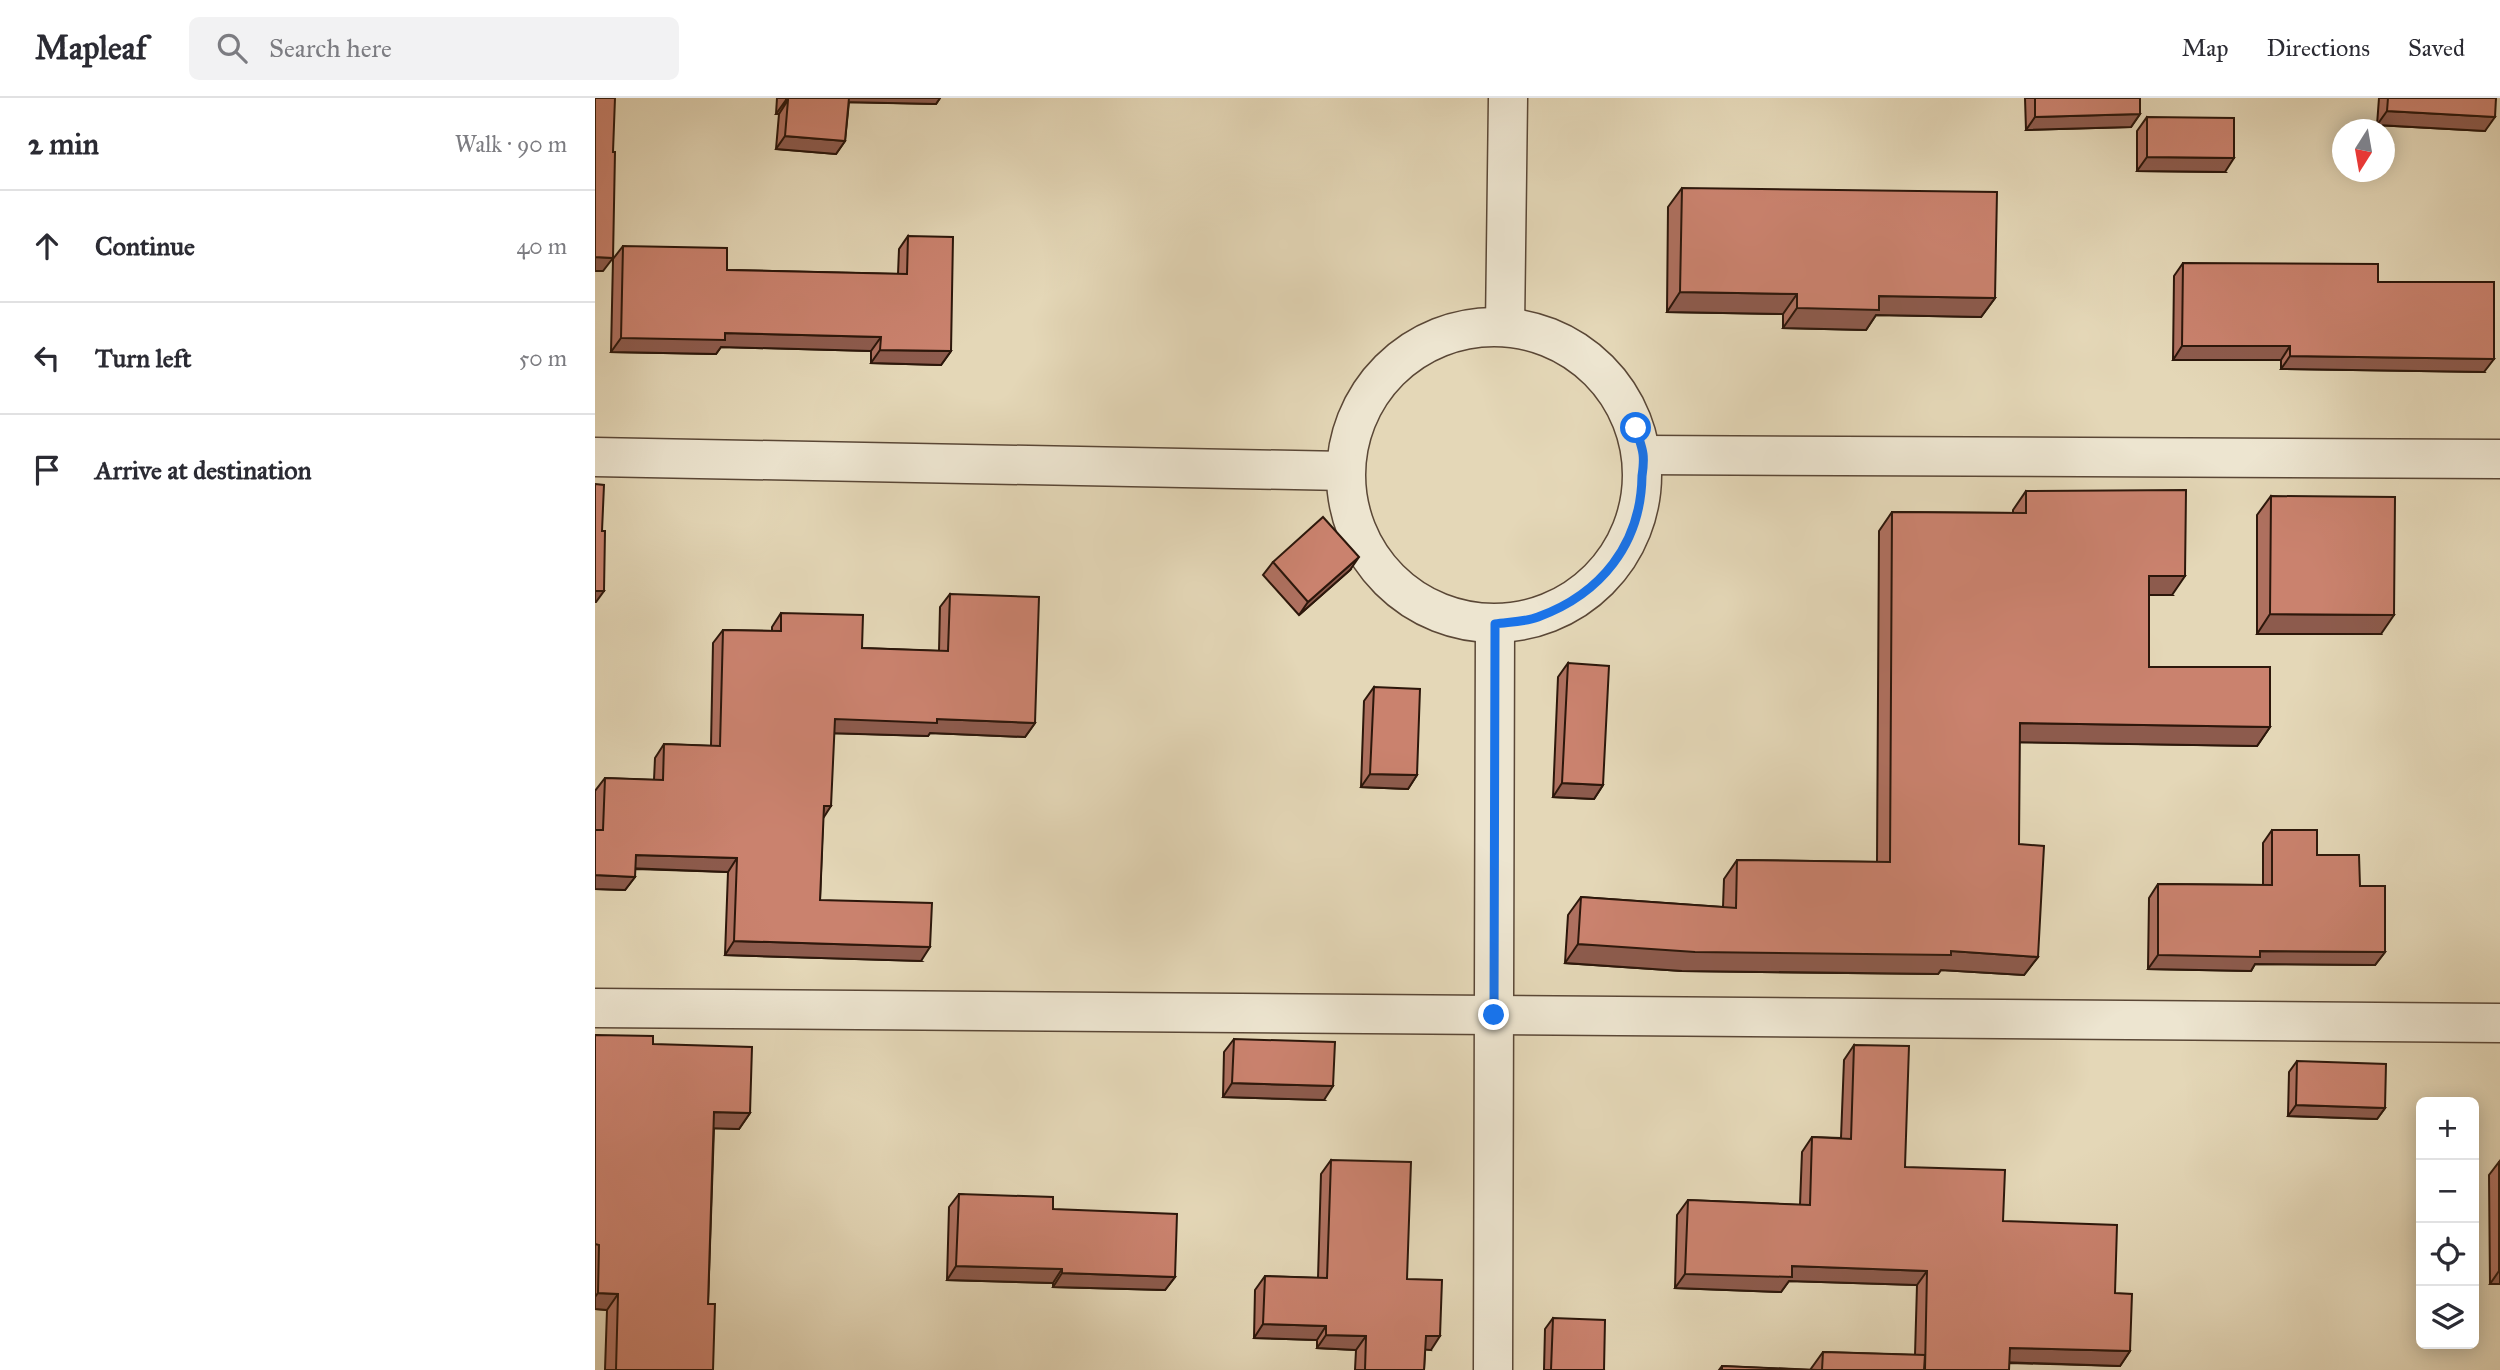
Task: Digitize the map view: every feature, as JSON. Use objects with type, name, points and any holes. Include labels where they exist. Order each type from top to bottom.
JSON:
[{"type":"street","points":[[1505,327],[1508,98]]},
{"type":"street","points":[[1505,327],[1540,334],[1571,348],[1599,370],[1621,397],[1636,428],[1643,455],[1642,497],[1633,530],[1617,560],[1594,586],[1566,605],[1535,618],[1495,624],[1466,621],[1433,611],[1403,593],[1378,568],[1360,538],[1348,506],[1345,471],[1352,432],[1368,396],[1394,365],[1427,343],[1465,330],[1505,327]]},
{"type":"street","points":[[1643,455],[2500,459]]},
{"type":"street","points":[[595,457],[1345,471]]},
{"type":"street","points":[[1493,1370],[1495,624]]},
{"type":"street","points":[[595,1008],[2500,1023]]},
{"type":"building","points":[[595,98],[615,98],[613,258],[595,257]]},
{"type":"building","points":[[786,98],[849,98],[845,141],[785,136]]},
{"type":"building","points":[[2035,98],[2140,98],[2140,114],[2035,117]]},
{"type":"building","points":[[2388,98],[2496,98],[2495,117],[2387,111]]},
{"type":"building","points":[[2147,117],[2234,118],[2234,158],[2147,157]]},
{"type":"building","points":[[1682,188],[1997,192],[1995,298],[1879,296],[1879,310],[1797,308],[1797,294],[1680,292]]},
{"type":"building","points":[[908,236],[953,237],[951,351],[880,350],[881,337],[725,333],[725,340],[621,338],[623,246],[727,248],[727,270],[907,274]]},
{"type":"building","points":[[2183,263],[2378,264],[2378,282],[2494,282],[2494,359],[2290,356],[2290,346],[2182,346]]},
{"type":"building","points":[[595,484],[604,485],[604,591],[595,591]]},
{"type":"building","points":[[2186,490],[2185,576],[2149,576],[2149,667],[2270,667],[2270,727],[2020,723],[2019,844],[2044,846],[2038,957],[1951,951],[1951,955],[1695,952],[1578,944],[1581,897],[1736,908],[1737,860],[1890,862],[1892,512],[2026,513],[2026,491]]},
{"type":"building","points":[[2271,496],[2395,497],[2394,615],[2270,614]]},
{"type":"building","points":[[1323,517],[1359,557],[1308,602],[1273,562]]},
{"type":"building","points":[[950,594],[1039,597],[1035,723],[835,719],[831,806],[824,806],[820,900],[932,903],[930,947],[734,941],[737,858],[636,855],[635,877],[595,875],[595,830],[603,830],[605,778],[663,780],[664,744],[720,746],[723,630],[781,631],[781,613],[863,615],[862,648],[948,651]]},
{"type":"building","points":[[1568,663],[1609,666],[1603,785],[1562,783]]},
{"type":"building","points":[[1374,687],[1420,689],[1417,775],[1370,774]]},
{"type":"building","points":[[2272,830],[2317,830],[2317,855],[2359,855],[2360,886],[2385,886],[2385,952],[2260,951],[2260,957],[2158,955],[2158,884],[2272,885]]},
{"type":"building","points":[[595,1035],[653,1036],[653,1044],[752,1047],[750,1113],[714,1112],[708,1304],[715,1304],[713,1370],[616,1370],[618,1294],[598,1293],[599,1245],[595,1244]]},
{"type":"building","points":[[1234,1039],[1335,1042],[1333,1086],[1232,1083]]},
{"type":"building","points":[[1854,1045],[1909,1046],[1905,1167],[2005,1170],[2003,1221],[2117,1225],[2115,1293],[2132,1294],[2130,1351],[2010,1348],[2009,1370],[1925,1370],[1927,1271],[1792,1266],[1792,1277],[1685,1274],[1688,1200],[1810,1205],[1812,1137],[1851,1139]]},
{"type":"building","points":[[2297,1061],[2386,1064],[2385,1108],[2296,1105]]},
{"type":"building","points":[[1331,1160],[1411,1162],[1407,1279],[1442,1280],[1440,1336],[1426,1336],[1424,1370],[1365,1370],[1366,1336],[1326,1335],[1326,1326],[1263,1324],[1265,1276],[1327,1278]]},
{"type":"building","points":[[2500,1162],[2500,1271],[2499,1271]]},
{"type":"building","points":[[959,1194],[1053,1197],[1053,1209],[1177,1214],[1175,1277],[1062,1273],[1062,1269],[956,1266]]},
{"type":"building","points":[[1553,1318],[1605,1320],[1604,1370],[1551,1370]]},
{"type":"building","points":[[1823,1352],[1925,1355],[1924,1370],[1822,1370]]},
{"type":"building","points":[[1722,1366],[1817,1370],[1722,1370]]},
{"type":"route","points":[[1494,1015],[1495,624],[1535,618],[1566,605],[1594,586],[1617,560],[1633,530],[1642,497],[1643,455],[1636,428]]}]
